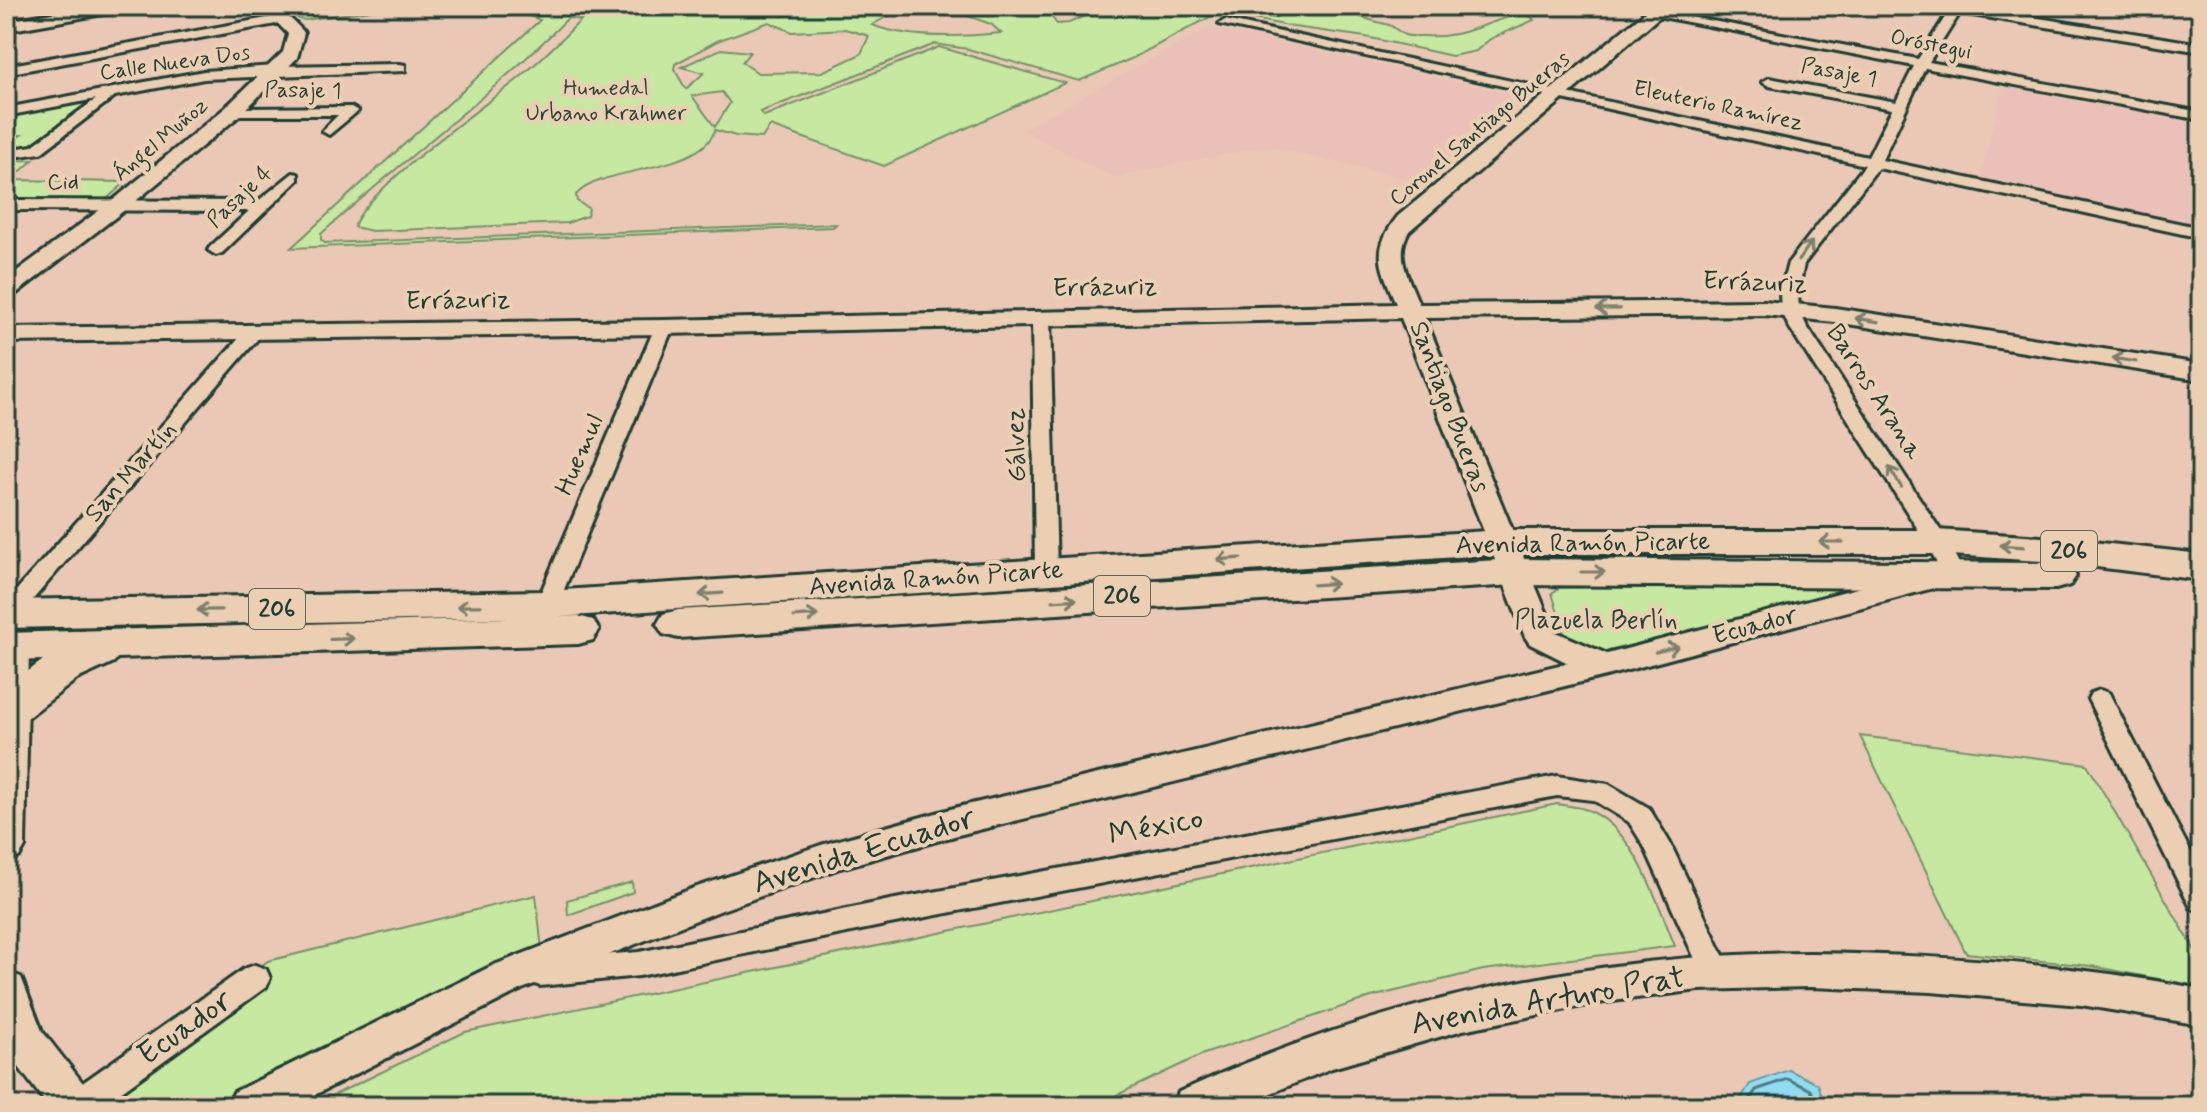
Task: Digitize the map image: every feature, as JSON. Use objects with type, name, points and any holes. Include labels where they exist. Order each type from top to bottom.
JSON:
[{"type":"highway","name":"Avenida Ramón Picarte","points":[[8,630],[547,604],[1046,572],[1508,557],[1945,557],[2056,550],[2201,567]]},
{"type":"highway","name":"Avenida Ramón Picarte","points":[[8,630],[124,645],[535,632],[1508,557]]},
{"type":"highway","name":"Avenida Ramón Picarte","points":[[1945,557],[2053,575],[2201,587]]},
{"type":"highway","points":[[11,707],[61,669],[91,654],[124,645]]},
{"type":"main road","points":[[6,16],[64,6]]},
{"type":"main road","points":[[6,26],[120,6]]},
{"type":"main road","name":"Coronel Santiago Bueras","points":[[1412,311],[1391,263],[1390,248],[1395,234],[1654,10]]},
{"type":"main road","name":"Ángel Muñoz","points":[[6,290],[124,201],[232,112],[291,54],[296,33],[276,13]]},
{"type":"main road","name":"Errázuriz","points":[[6,335],[664,327],[1412,311],[1790,309],[2201,372]]},
{"type":"main road","name":"Santiago Bueras","points":[[1412,311],[1541,637]]},
{"type":"main road","name":"Ecuador","points":[[1509,686],[1606,665],[1945,557]]},
{"type":"main road","points":[[6,847],[11,707],[8,630]]},
{"type":"main road","points":[[1509,686],[1541,637],[1567,651],[1606,665]]},
{"type":"main road","name":"Avenida Ecuador","points":[[250,1106],[508,977],[708,899],[834,855],[958,821],[1509,686]]},
{"type":"main road","name":"Avenida Arturo Prat","points":[[1195,1106],[1360,1037],[1500,1002],[1607,984],[1716,972],[1816,970],[1982,978],[2082,987],[2201,1007]]},
{"type":"main road","points":[[6,989],[24,1041],[75,1106]]},
{"type":"street","points":[[1942,6],[2201,48]]},
{"type":"street","points":[[1790,309],[1789,294],[1796,263],[1875,161],[1921,64],[1958,7]]},
{"type":"street","name":"Oróstegui","points":[[1654,10],[2201,116]]},
{"type":"street","points":[[6,70],[276,13]]},
{"type":"street","name":"Eleuterio Ramírez","points":[[1225,24],[2201,233]]},
{"type":"street","name":"Calle Nueva Dos","points":[[6,112],[204,75],[275,70],[400,68]]},
{"type":"street","name":"Pasaje 1","points":[[1769,82],[1902,107]]},
{"type":"street","points":[[6,154],[36,150],[116,91]]},
{"type":"street","name":"Pasaje 1","points":[[232,112],[351,111],[329,131]]},
{"type":"street","name":"Pasaje 4","points":[[216,250],[293,177]]},
{"type":"street","name":"Cid","points":[[6,205],[124,201],[267,202]]},
{"type":"street","name":"Barros Arana","points":[[1790,309],[1945,557]]},
{"type":"street","name":"Gálvez","points":[[1041,317],[1046,572]]},
{"type":"street","name":"Huemul","points":[[547,604],[664,327]]},
{"type":"street","name":"San Martín","points":[[8,630],[255,331]]},
{"type":"street","points":[[2100,699],[2201,900]]},
{"type":"street","name":"México","points":[[508,977],[639,964],[890,912],[1557,786],[1599,791],[1639,815],[1662,856],[1716,972]]},
{"type":"street","name":"Ecuador","points":[[75,1106],[255,978]]},
{"type":"shaded area","points":[[1210,27],[1530,98],[1420,182],[1267,146],[1113,177],[1022,130]]},
{"type":"shaded area","points":[[2003,87],[2201,124],[2201,225],[1980,179]]},
{"type":"green space","points":[[285,6],[397,6],[305,20],[299,19]]},
{"type":"green space","name":"Humedal Urbano Krahmer","points":[[504,6],[791,6],[783,16],[824,8],[870,6],[895,12],[872,25],[902,33],[935,36],[1001,33],[991,24],[939,6],[1043,6],[1057,24],[1069,23],[1098,10],[1095,6],[1141,6],[1191,12],[1213,6],[1274,18],[1300,6],[1354,6],[1348,9],[1412,36],[1453,35],[1527,13],[1534,20],[1490,39],[1476,51],[1452,56],[1366,37],[1219,12],[1133,58],[1079,81],[968,49],[935,44],[760,112],[764,116],[939,47],[1065,83],[884,166],[770,126],[762,138],[715,130],[706,144],[690,154],[589,185],[576,195],[577,201],[589,209],[587,216],[567,223],[372,231],[354,227],[362,211],[401,172],[526,72],[581,20],[568,18],[539,47],[321,234],[321,240],[325,243],[836,224],[833,227],[291,248],[540,20]],"holes":[[[769,22],[792,32],[845,29],[869,36],[861,54],[822,72],[758,73],[742,62],[750,52],[721,49],[681,67],[704,73],[686,89],[674,69],[675,64],[717,41]],[[722,92],[730,103],[715,127],[692,96]]]},
{"type":"green space","points":[[96,101],[34,147],[14,150],[18,144],[7,144],[21,135],[6,135],[6,117]]},
{"type":"green space","points":[[33,160],[11,180],[126,182],[103,202],[6,202],[6,161]]},
{"type":"green space","name":"Plazuela Berlín","points":[[1717,584],[1875,585],[1592,655],[1567,643],[1552,593],[1559,588]]},
{"type":"green space","points":[[1860,736],[2087,764],[2201,961],[2201,985],[2091,966],[1966,953]]},
{"type":"green space","points":[[1557,804],[1588,810],[1619,833],[1643,869],[1675,946],[1483,970],[1371,997],[1201,1055],[1094,1106],[311,1106],[465,1032]]},
{"type":"green space","points":[[632,882],[633,892],[568,915],[567,900]]},
{"type":"green space","points":[[536,895],[542,951],[223,1106],[86,1106],[76,1095],[268,961]]},
{"type":"water","points":[[1789,1070],[1818,1084],[1825,1106],[1736,1106],[1750,1084]]}]
